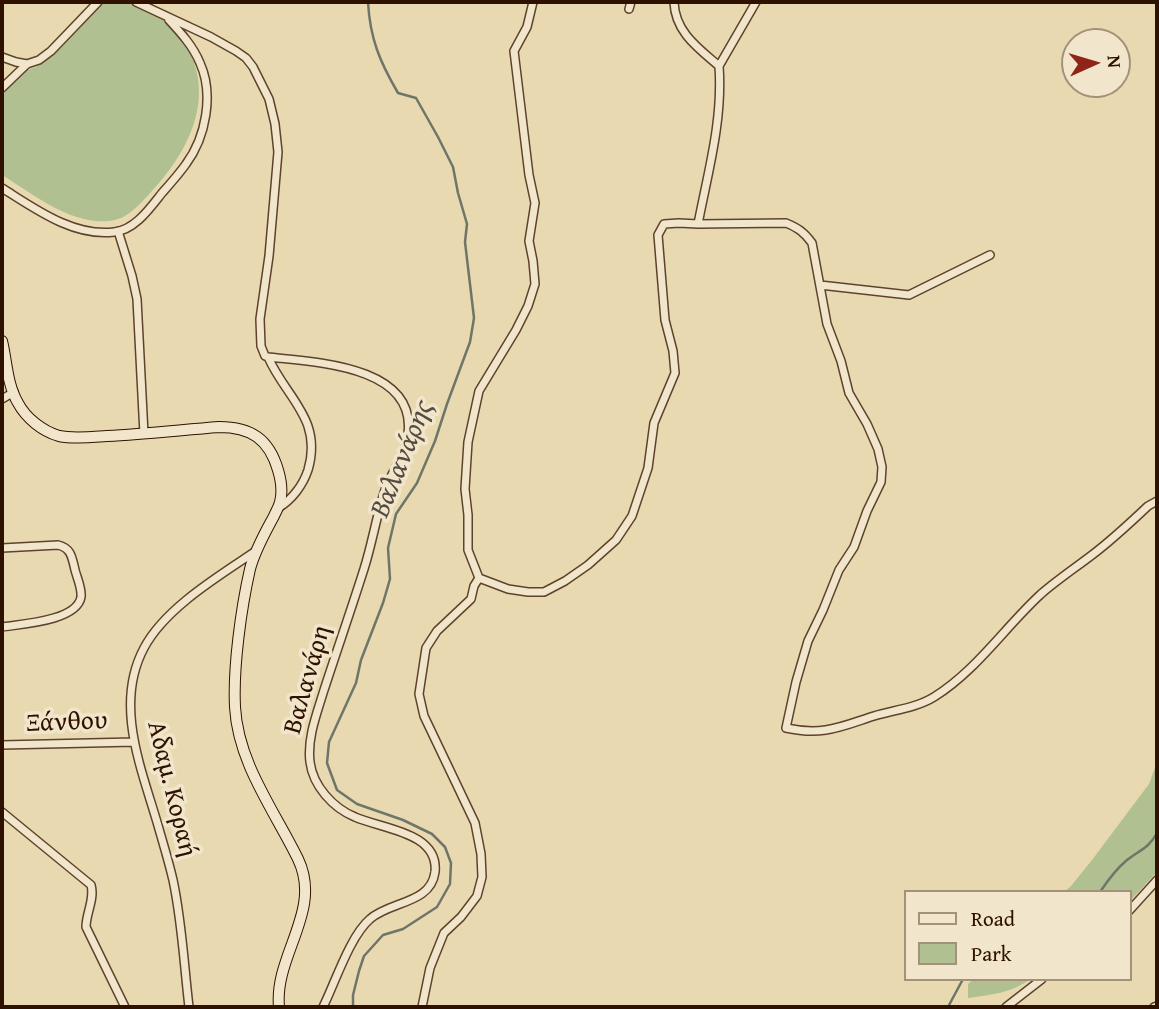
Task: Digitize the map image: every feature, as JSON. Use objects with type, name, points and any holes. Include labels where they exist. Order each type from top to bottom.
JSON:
[{"type":"main road","points":[[2,341],[9,379],[18,403],[25,414],[53,434],[82,438],[219,427],[253,434],[271,452],[281,488],[278,508],[256,551],[249,575],[238,647],[235,699],[244,754],[298,859],[306,883],[300,920],[278,987],[279,1007]]},
{"type":"street","points":[[2,88],[27,64],[39,60],[51,51],[98,2]]},
{"type":"street","points":[[136,2],[217,40],[246,58],[262,81],[272,107],[278,137],[278,160],[260,327],[262,351],[302,412],[310,429],[312,442],[311,459],[304,479],[286,503],[278,508]]},
{"type":"street","points":[[533,2],[527,27],[514,51],[535,203],[529,241],[535,284],[516,330],[479,391],[468,442],[465,489],[468,550],[479,578],[508,589],[544,592],[588,565],[616,540],[632,516],[648,468],[654,423],[675,373],[664,308],[658,235],[664,224],[786,223],[799,228],[812,243],[827,324],[849,393],[878,449],[882,467],[881,482],[854,547],[839,570],[808,641],[786,728],[804,732],[835,730],[933,698],[973,665],[1058,579],[1094,554],[1157,500]]},
{"type":"street","points":[[674,2],[674,12],[680,29],[719,66]]},
{"type":"street","points":[[698,224],[719,113],[719,66],[756,2]]},
{"type":"street","points":[[2,188],[41,212],[71,226],[96,232],[118,232],[138,220],[191,157],[203,128],[207,95],[202,67],[192,47],[166,16]]},
{"type":"street","points":[[2,57],[27,64]]},
{"type":"street","points":[[118,232],[137,299],[144,434]]},
{"type":"street","points":[[820,285],[909,295],[990,255]]},
{"type":"street","name":"Βαλανάρη","points":[[268,357],[349,368],[373,377],[398,395],[408,424],[406,445],[382,497],[364,570],[316,719],[309,752],[312,774],[331,800],[352,816],[421,841],[432,854],[435,874],[424,894],[378,913],[360,929],[323,1007]]},
{"type":"street","points":[[2,399],[14,392]]},
{"type":"street","points":[[2,548],[58,545],[66,547],[71,554],[81,595],[76,606],[63,614],[2,627]]},
{"type":"street","name":"Αδαμ. Κοραή","points":[[189,1007],[173,880],[134,742],[130,707],[132,685],[135,669],[158,627],[209,582],[256,551]]},
{"type":"street","points":[[422,1007],[430,968],[444,933],[477,896],[482,877],[475,823],[424,716],[419,694],[421,676],[426,648],[437,631],[471,599],[479,578]]},
{"type":"street","name":"Ξάνθου","points":[[2,745],[134,742]]},
{"type":"street","points":[[2,812],[91,885],[93,896],[86,927],[125,1007]]},
{"type":"street","points":[[1131,909],[1157,880]]},
{"type":"street","points":[[1006,1007],[1039,981]]},
{"type":"green space","points":[[103,2],[128,3],[166,21],[190,53],[197,72],[199,91],[193,127],[185,145],[164,177],[127,215],[115,220],[94,221],[65,213],[2,175],[2,93],[27,70],[36,67],[61,48]]},
{"type":"green space","points":[[1157,762],[1157,872],[1131,900],[1131,890],[1066,890],[1092,860],[1149,784]]},
{"type":"green space","points":[[972,981],[1027,981],[1008,990],[968,998],[968,984]]},
{"type":"waterway","name":"Βαλανάρης","points":[[353,1007],[353,995],[364,956],[383,935],[403,929],[437,907],[450,884],[451,863],[445,847],[432,834],[403,820],[357,804],[337,790],[327,763],[329,742],[356,683],[361,660],[390,579],[388,548],[396,514],[417,483],[435,441],[470,342],[474,318],[465,242],[467,224],[453,167],[416,98],[398,93],[386,71],[374,39],[368,2]]},
{"type":"waterway","points":[[1101,890],[1119,867],[1147,846],[1157,833]]},
{"type":"waterway","points":[[948,1007],[962,981]]}]
